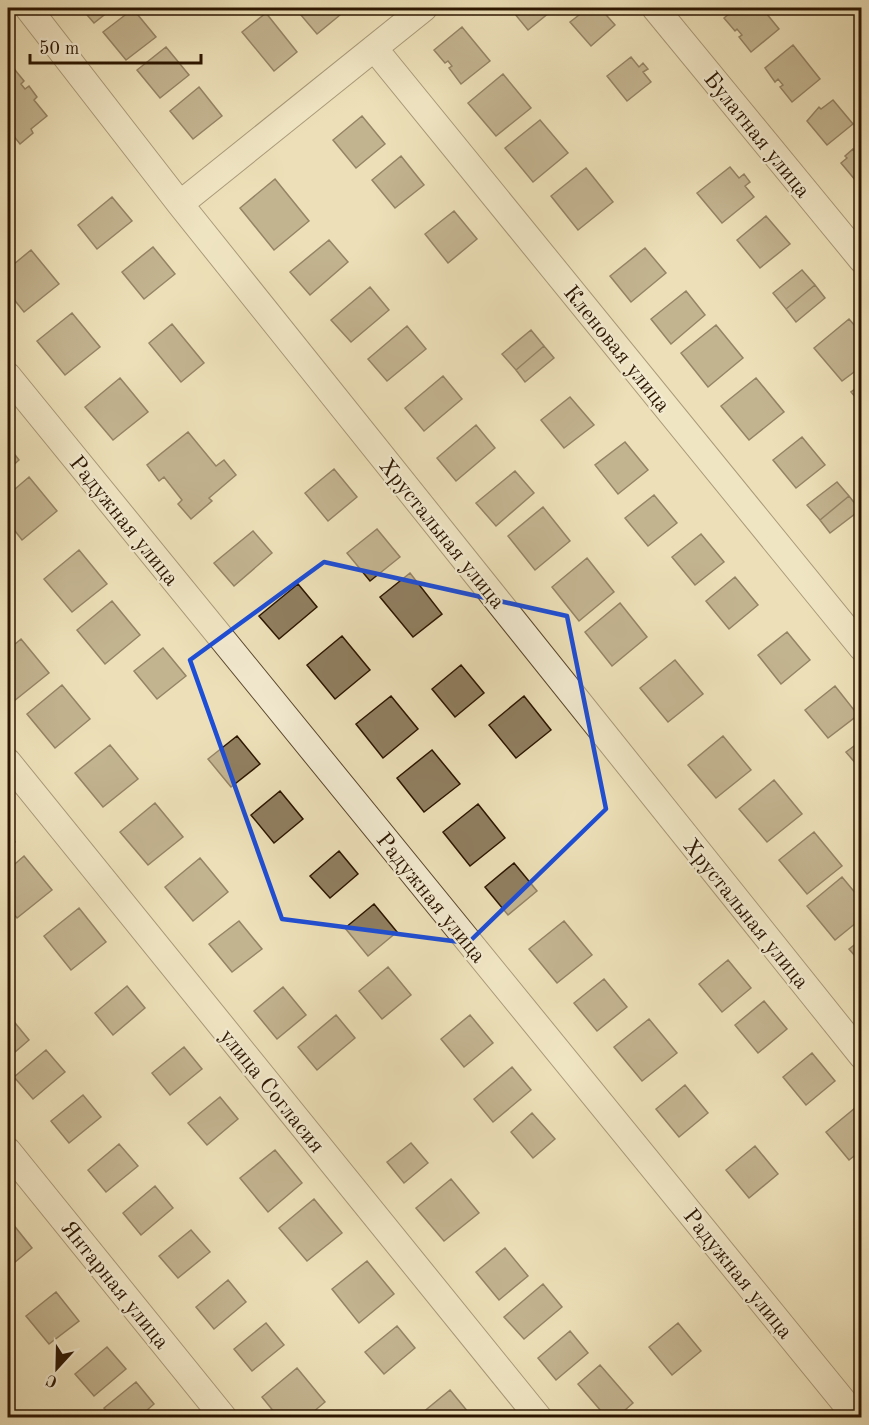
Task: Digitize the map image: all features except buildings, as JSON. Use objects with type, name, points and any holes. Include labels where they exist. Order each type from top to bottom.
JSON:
[{"type":"street","name":"Хрустальная улица","points":[[28,8],[180,204],[861,1056]]},
{"type":"street","points":[[180,204],[424,8]]},
{"type":"street","name":"Булатная улица","points":[[655,8],[861,260]]},
{"type":"street","name":"Кленовая улица","points":[[374,48],[861,648]]},
{"type":"street","name":"Радужная улица","points":[[8,376],[857,1418]]},
{"type":"street","name":"улица Согласия","points":[[8,762],[539,1418]]},
{"type":"street","name":"Янтарная улица","points":[[8,1151],[224,1418]]},
{"type":"highlighted area","points":[[324,562],[567,616],[606,809],[468,943],[282,919],[190,660]]}]
